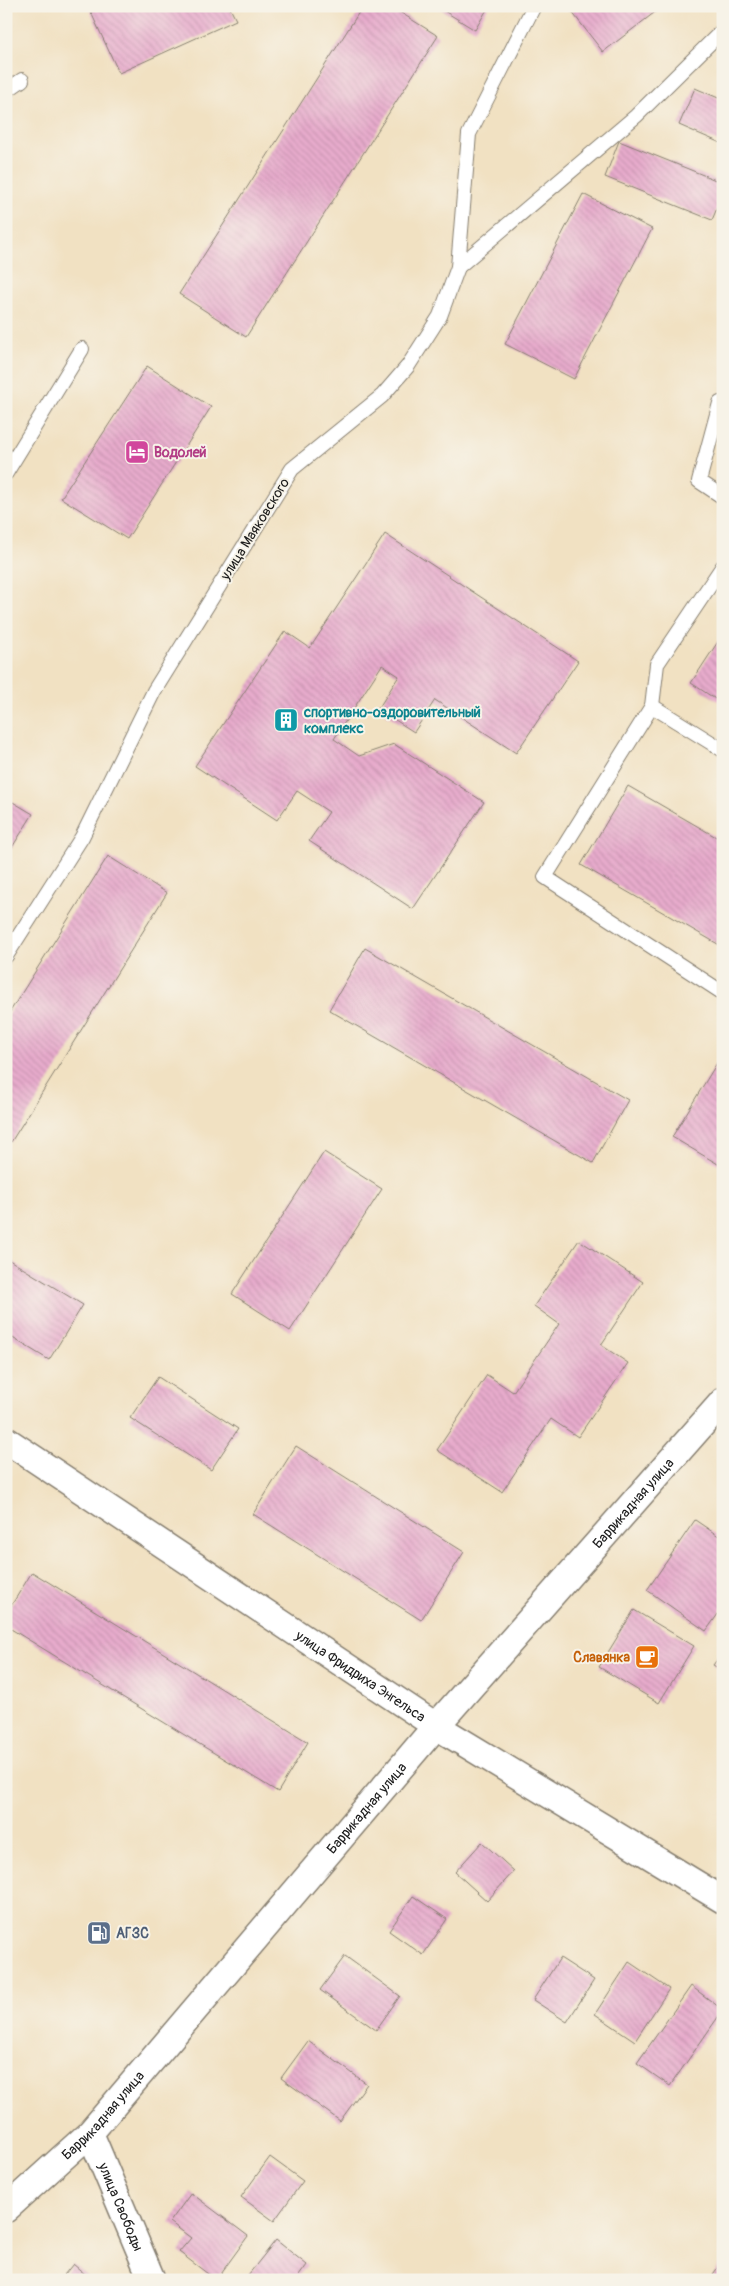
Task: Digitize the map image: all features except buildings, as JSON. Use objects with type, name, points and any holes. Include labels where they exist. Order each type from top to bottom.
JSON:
[{"type":"street","name":"Баррикадная улица","points":[[6,2208],[90,2133],[436,1726],[723,1401]]},
{"type":"street","name":"улица Фридриха Энгельса","points":[[6,1440],[436,1726],[723,1900]]},
{"type":"street","name":"улица Свободы","points":[[90,2133],[152,2280]]},
{"type":"lane","name":"улица Маяковского","points":[[6,956],[82,837],[154,691],[292,469],[382,396],[408,366],[440,316],[458,268],[469,134],[534,6]]},
{"type":"lane","points":[[458,268],[636,116],[723,30]]},
{"type":"lane","points":[[6,91],[22,80]]},
{"type":"lane","points":[[6,473],[82,349]]},
{"type":"lane","points":[[720,403],[699,481],[723,497]]},
{"type":"lane","points":[[723,566],[657,664],[652,706],[545,877],[723,993]]},
{"type":"lane","points":[[652,706],[723,750]]},
{"type":"place","name":"Водолей","points":[[137,452]]},
{"type":"place","name":"спортивно-оздоровительный комплекс","points":[[286,720]]},
{"type":"place","name":"Славянка","points":[[647,1657]]},
{"type":"place","name":"АГЗС","points":[[99,1933]]}]
